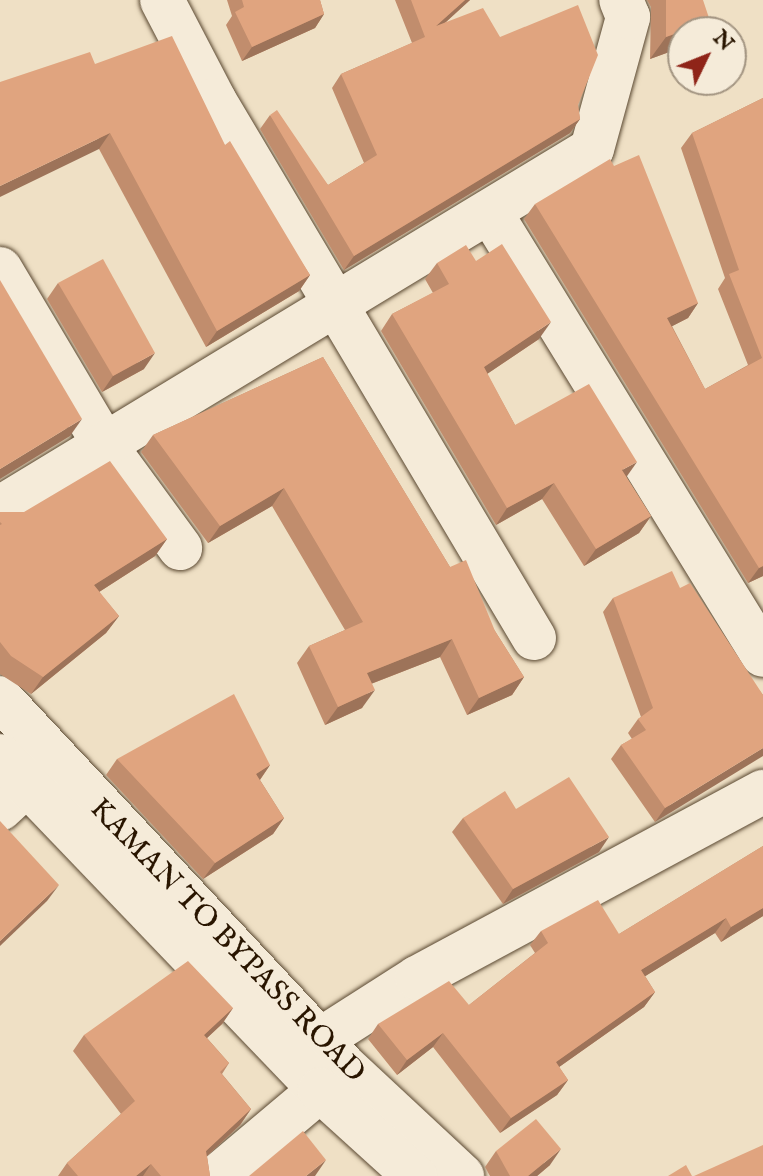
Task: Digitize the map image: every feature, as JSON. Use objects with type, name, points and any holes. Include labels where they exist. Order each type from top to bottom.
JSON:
[{"type":"street","points":[[162,0],[335,304],[534,638]]},
{"type":"street","points":[[0,508],[592,149],[628,17],[621,0]]},
{"type":"street","points":[[490,212],[763,655]]},
{"type":"street","points":[[0,269],[104,444],[180,548]]},
{"type":"street","name":"KAMAN TO BYPASS ROAD","points":[[0,698],[20,777],[320,1090],[415,1176]]},
{"type":"street","name":"KAMAN TO BYPASS ROAD","points":[[20,777],[320,1040],[462,1176]]},
{"type":"street","points":[[320,1040],[417,978],[763,792]]},
{"type":"street","points":[[218,1176],[320,1090]]},
{"type":"building","points":[[242,0],[320,0],[324,14],[252,47],[235,12],[244,7]]},
{"type":"building","points":[[411,0],[465,0],[436,26],[483,8],[500,37],[578,5],[598,55],[578,105],[580,119],[354,256],[270,115],[277,110],[328,185],[377,155],[341,74],[425,37]]},
{"type":"building","points":[[666,0],[703,0],[708,16],[667,16],[666,37]]},
{"type":"building","points":[[172,36],[225,145],[230,141],[310,275],[217,331],[110,133],[0,186],[0,82],[90,52],[95,64]]},
{"type":"building","points":[[763,98],[763,566],[759,568],[535,204],[610,159],[614,166],[639,155],[698,303],[667,318],[705,389],[762,358],[729,274],[739,270],[692,133]]},
{"type":"building","points":[[502,244],[551,322],[484,367],[515,425],[589,384],[637,462],[622,470],[651,516],[596,549],[554,483],[507,508],[392,314],[449,284],[437,263],[466,245],[476,261]]},
{"type":"building","points":[[103,259],[155,353],[113,376],[58,283]]},
{"type":"building","points":[[0,280],[82,419],[0,469]]},
{"type":"building","points":[[323,357],[450,567],[466,560],[495,631],[524,677],[479,698],[452,639],[367,673],[375,690],[338,707],[309,646],[363,622],[284,488],[220,526],[153,435]]},
{"type":"building","points":[[110,461],[167,539],[94,585],[119,616],[43,677],[11,656],[0,642],[0,512],[24,512]]},
{"type":"building","points":[[672,571],[680,588],[690,583],[763,695],[763,748],[665,808],[621,745],[646,730],[638,719],[653,708],[613,598]]},
{"type":"building","points":[[234,694],[270,765],[256,774],[284,818],[215,863],[117,759]]},
{"type":"building","points":[[569,777],[609,837],[513,889],[463,818],[505,791],[516,809]]},
{"type":"building","points":[[0,821],[59,885],[0,941]]},
{"type":"building","points":[[763,846],[763,908],[731,927],[726,918],[641,970],[655,992],[556,1062],[568,1080],[511,1118],[443,1033],[407,1060],[378,1024],[449,981],[469,1005],[548,943],[541,931],[598,900],[619,934]]},
{"type":"building","points":[[188,961],[233,1008],[204,1035],[229,1063],[220,1072],[251,1109],[206,1151],[210,1176],[161,1176],[151,1164],[136,1176],[78,1176],[67,1163],[135,1101],[84,1035]]},
{"type":"building","points":[[536,1119],[561,1149],[528,1176],[510,1176],[496,1151]]},
{"type":"building","points":[[303,1131],[326,1160],[306,1176],[249,1176]]},
{"type":"building","points":[[763,1145],[763,1176],[694,1176]]},
{"type":"building","points":[[686,1165],[692,1176],[668,1176]]}]
